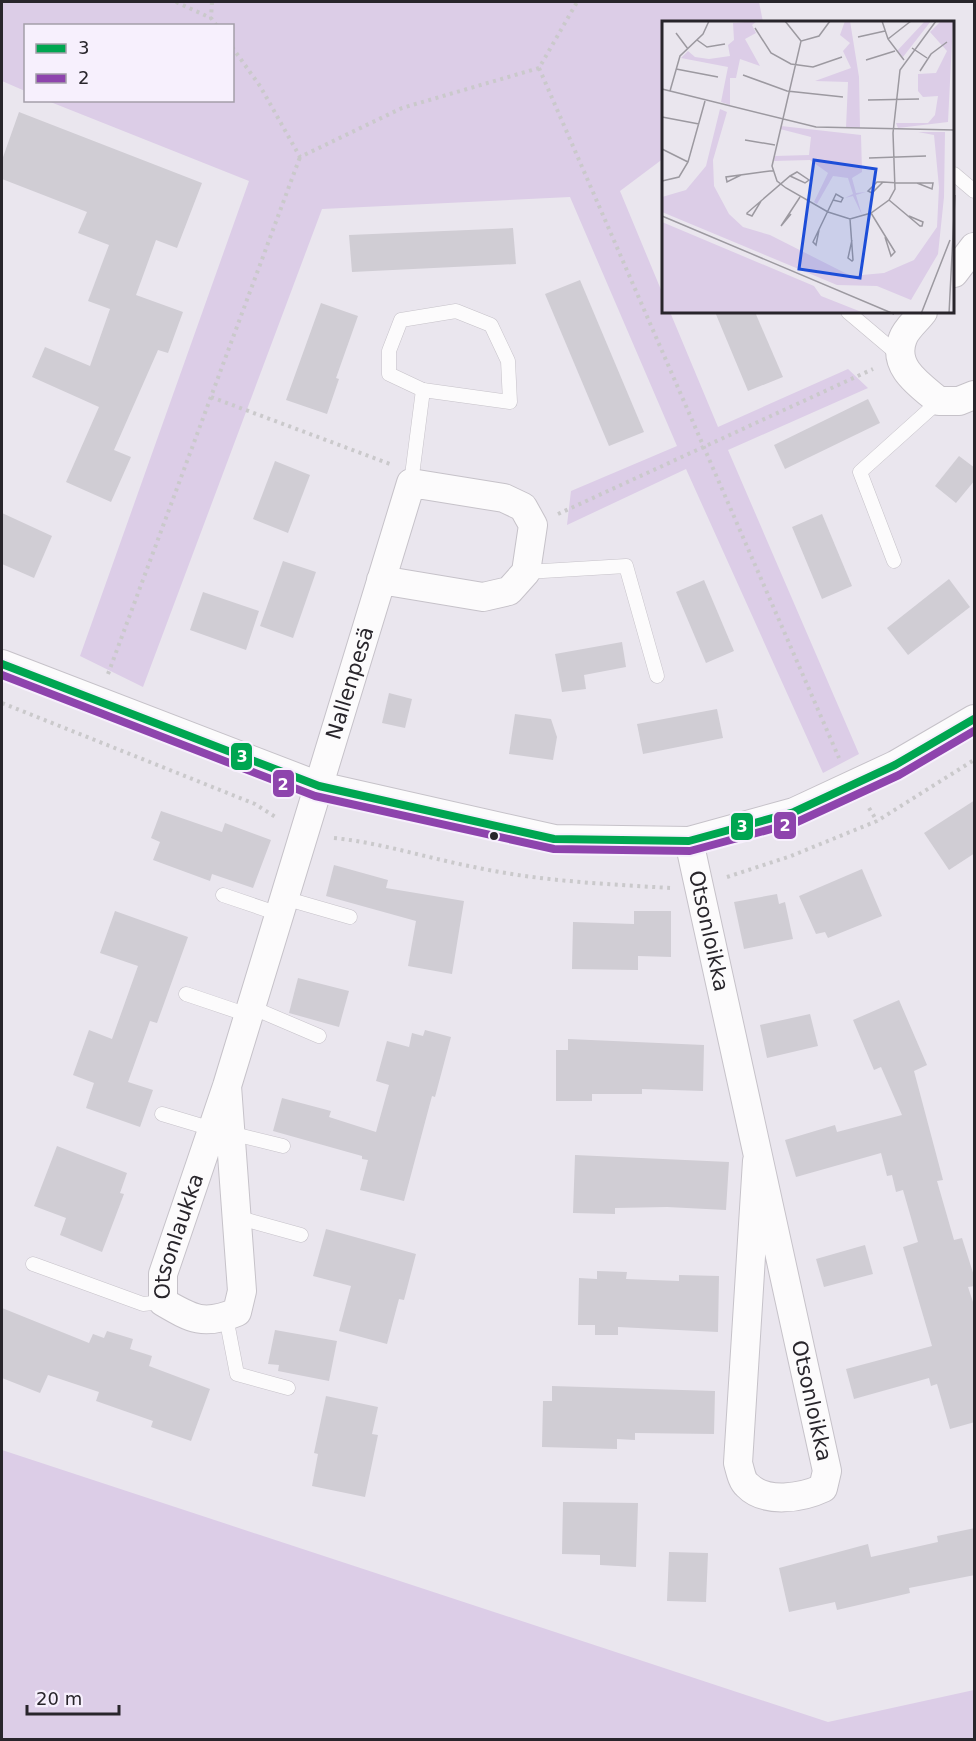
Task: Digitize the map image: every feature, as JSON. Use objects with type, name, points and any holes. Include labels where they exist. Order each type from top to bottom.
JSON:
[{"type":"street","points":[[955,272],[975,247]]},
{"type":"street","points":[[921,314],[903,337],[900,356],[906,372],[939,401],[959,401],[975,395]]},
{"type":"street","points":[[381,580],[483,597],[509,591],[526,572],[533,525],[523,507],[504,498],[411,483]]},
{"type":"street","name":"Nallenpesä","points":[[319,786],[411,483]]},
{"type":"street","points":[[2,664],[319,786],[554,839],[689,841],[795,812],[895,765],[975,719]]},
{"type":"street","name":"Otsonlaukka","points":[[221,1131],[236,1217],[242,1291],[237,1312],[216,1322],[185,1315],[163,1302],[163,1274],[221,1131],[227,1086],[319,786]]},
{"type":"street","name":"Otsonloikka","points":[[689,841],[757,1161],[827,1471],[823,1488],[806,1496],[764,1496],[746,1485],[738,1464],[757,1161]]},
{"type":"lane","points":[[955,175],[975,191]]},
{"type":"lane","points":[[456,311],[491,325],[508,360],[510,402],[423,390],[389,374],[389,351],[401,320],[456,311]]},
{"type":"lane","points":[[850,314],[900,356]]},
{"type":"lane","points":[[411,483],[423,390]]},
{"type":"lane","points":[[894,561],[860,472],[939,401]]},
{"type":"lane","points":[[526,572],[626,566],[657,676]]},
{"type":"lane","points":[[223,895],[350,918]]},
{"type":"lane","points":[[186,994],[250,1011],[319,1036]]},
{"type":"lane","points":[[162,1114],[283,1146]]},
{"type":"lane","points":[[236,1217],[301,1235]]},
{"type":"lane","points":[[33,1264],[143,1304],[163,1302]]},
{"type":"lane","points":[[226,1317],[237,1374],[288,1388]]},
{"type":"path","points":[[176,2],[211,18],[216,24]]},
{"type":"path","points":[[211,18],[212,2]]},
{"type":"path","points":[[86,736],[300,157],[402,108],[539,68],[577,2]]},
{"type":"path","points":[[234,50],[261,86],[300,157]]},
{"type":"path","points":[[539,68],[836,752],[877,821]]},
{"type":"path","points":[[533,525],[900,356]]},
{"type":"path","points":[[211,397],[402,469],[411,483]]},
{"type":"shaded area","points":[[2,2],[759,2],[763,21],[662,21],[662,160],[620,191],[662,292],[662,314],[671,314],[718,427],[848,369],[868,388],[728,450],[859,754],[823,773],[686,469],[567,525],[571,491],[677,446],[570,197],[322,209],[143,687],[80,656],[249,181],[51,102],[234,102],[234,24],[24,24],[24,91],[2,81]]},
{"type":"shaded area","points":[[2,1450],[828,1722],[974,1690],[974,1739],[2,1738]]},
{"type":"building","points":[[19,112],[202,183],[177,248],[156,240],[136,295],[183,312],[168,353],[158,350],[114,450],[131,457],[111,502],[66,482],[99,407],[32,377],[45,347],[90,366],[110,309],[88,301],[109,245],[78,233],[87,212],[2,179],[2,160]]},
{"type":"building","points":[[513,228],[516,264],[352,272],[349,235]]},
{"type":"building","points":[[580,280],[644,432],[609,446],[545,294]]},
{"type":"building","points":[[321,303],[358,316],[336,378],[339,379],[327,414],[286,400]]},
{"type":"building","points":[[716,314],[756,314],[783,377],[748,391]]},
{"type":"building","points":[[868,399],[880,423],[785,469],[774,445]]},
{"type":"building","points":[[959,456],[975,468],[975,480],[956,503],[935,486]]},
{"type":"building","points":[[275,461],[310,475],[288,533],[253,519]]},
{"type":"building","points":[[2,513],[52,536],[34,578],[2,564]]},
{"type":"building","points":[[822,514],[852,586],[822,599],[792,527]]},
{"type":"building","points":[[283,561],[316,572],[293,638],[260,626]]},
{"type":"building","points":[[949,579],[970,607],[908,655],[887,628]]},
{"type":"building","points":[[704,580],[734,651],[706,663],[676,592]]},
{"type":"building","points":[[203,592],[259,611],[246,650],[190,630]]},
{"type":"building","points":[[622,642],[626,667],[584,675],[586,689],[562,692],[555,654]]},
{"type":"building","points":[[389,693],[412,699],[405,728],[382,723]]},
{"type":"building","points":[[717,709],[723,738],[643,754],[637,724]]},
{"type":"building","points":[[515,714],[551,719],[557,737],[553,760],[509,754]]},
{"type":"building","points":[[975,800],[975,853],[949,870],[924,833]]},
{"type":"building","points":[[161,811],[222,832],[225,823],[271,840],[253,888],[212,874],[210,881],[153,860],[160,842],[151,838]]},
{"type":"building","points":[[334,865],[388,880],[386,888],[464,901],[452,974],[408,966],[416,921],[326,896]]},
{"type":"building","points":[[862,869],[882,916],[828,938],[825,932],[816,934],[799,896]]},
{"type":"building","points":[[777,894],[779,904],[785,902],[793,939],[744,949],[734,902]]},
{"type":"building","points":[[115,911],[188,937],[157,1023],[150,1021],[128,1082],[153,1090],[140,1127],[86,1108],[94,1083],[73,1075],[89,1030],[112,1039],[138,966],[100,953]]},
{"type":"building","points":[[634,911],[671,911],[671,957],[638,956],[638,970],[572,969],[573,922],[634,924]]},
{"type":"building","points":[[298,978],[349,991],[339,1027],[289,1013]]},
{"type":"building","points":[[899,1000],[927,1065],[914,1071],[943,1180],[937,1181],[954,1240],[962,1238],[975,1279],[975,1286],[968,1287],[975,1308],[975,1422],[950,1429],[937,1384],[931,1386],[929,1378],[854,1399],[846,1369],[932,1346],[903,1247],[918,1242],[903,1190],[896,1192],[892,1175],[887,1176],[881,1153],[796,1177],[785,1140],[835,1125],[837,1132],[902,1115],[881,1067],[874,1070],[853,1020]]},
{"type":"building","points":[[810,1014],[818,1046],[767,1058],[760,1025]]},
{"type":"building","points":[[425,1030],[451,1037],[435,1097],[432,1096],[404,1201],[360,1190],[368,1160],[362,1159],[362,1156],[273,1131],[282,1098],[331,1111],[329,1117],[376,1132],[389,1085],[376,1081],[387,1041],[409,1047],[412,1033],[423,1036]]},
{"type":"building","points":[[568,1039],[704,1045],[703,1091],[642,1089],[642,1094],[592,1094],[592,1101],[556,1101],[556,1050],[568,1050]]},
{"type":"building","points":[[57,1146],[127,1173],[120,1193],[124,1194],[102,1252],[60,1235],[66,1218],[34,1206]]},
{"type":"building","points":[[575,1155],[729,1162],[726,1210],[667,1207],[615,1208],[615,1214],[573,1213]]},
{"type":"building","points":[[326,1229],[416,1254],[404,1300],[399,1299],[387,1344],[339,1331],[351,1286],[313,1276]]},
{"type":"building","points":[[865,1245],[873,1274],[824,1287],[816,1259]]},
{"type":"building","points":[[597,1271],[627,1272],[626,1279],[679,1281],[679,1275],[719,1276],[718,1332],[618,1327],[618,1335],[595,1335],[595,1325],[578,1325],[579,1278],[597,1279]]},
{"type":"building","points":[[2,1308],[89,1343],[93,1334],[104,1338],[107,1331],[133,1339],[130,1349],[152,1356],[149,1366],[210,1389],[191,1441],[151,1427],[153,1421],[96,1401],[99,1392],[48,1375],[40,1393],[2,1378]]},
{"type":"building","points":[[275,1330],[337,1341],[329,1381],[278,1371],[279,1365],[268,1364]]},
{"type":"building","points":[[552,1386],[715,1391],[714,1434],[635,1433],[635,1440],[617,1439],[617,1449],[542,1447],[543,1401],[552,1401]]},
{"type":"building","points":[[326,1396],[378,1407],[372,1434],[378,1435],[365,1497],[312,1486],[318,1454],[314,1453]]},
{"type":"building","points":[[563,1502],[638,1503],[636,1567],[600,1565],[600,1555],[562,1554]]},
{"type":"building","points":[[975,1528],[975,1575],[909,1588],[910,1593],[837,1610],[835,1602],[789,1612],[779,1568],[868,1544],[871,1557],[938,1542],[937,1536]]},
{"type":"building","points":[[669,1552],[708,1553],[706,1602],[667,1601]]},
{"type":"transit line","name":"3","points":[[2,664],[319,786],[554,839],[689,841],[794,812],[895,765],[974,719]]},
{"type":"transit line","name":"2","points":[[2,675],[315,796],[554,849],[690,851],[797,822],[899,775],[974,731]]}]
